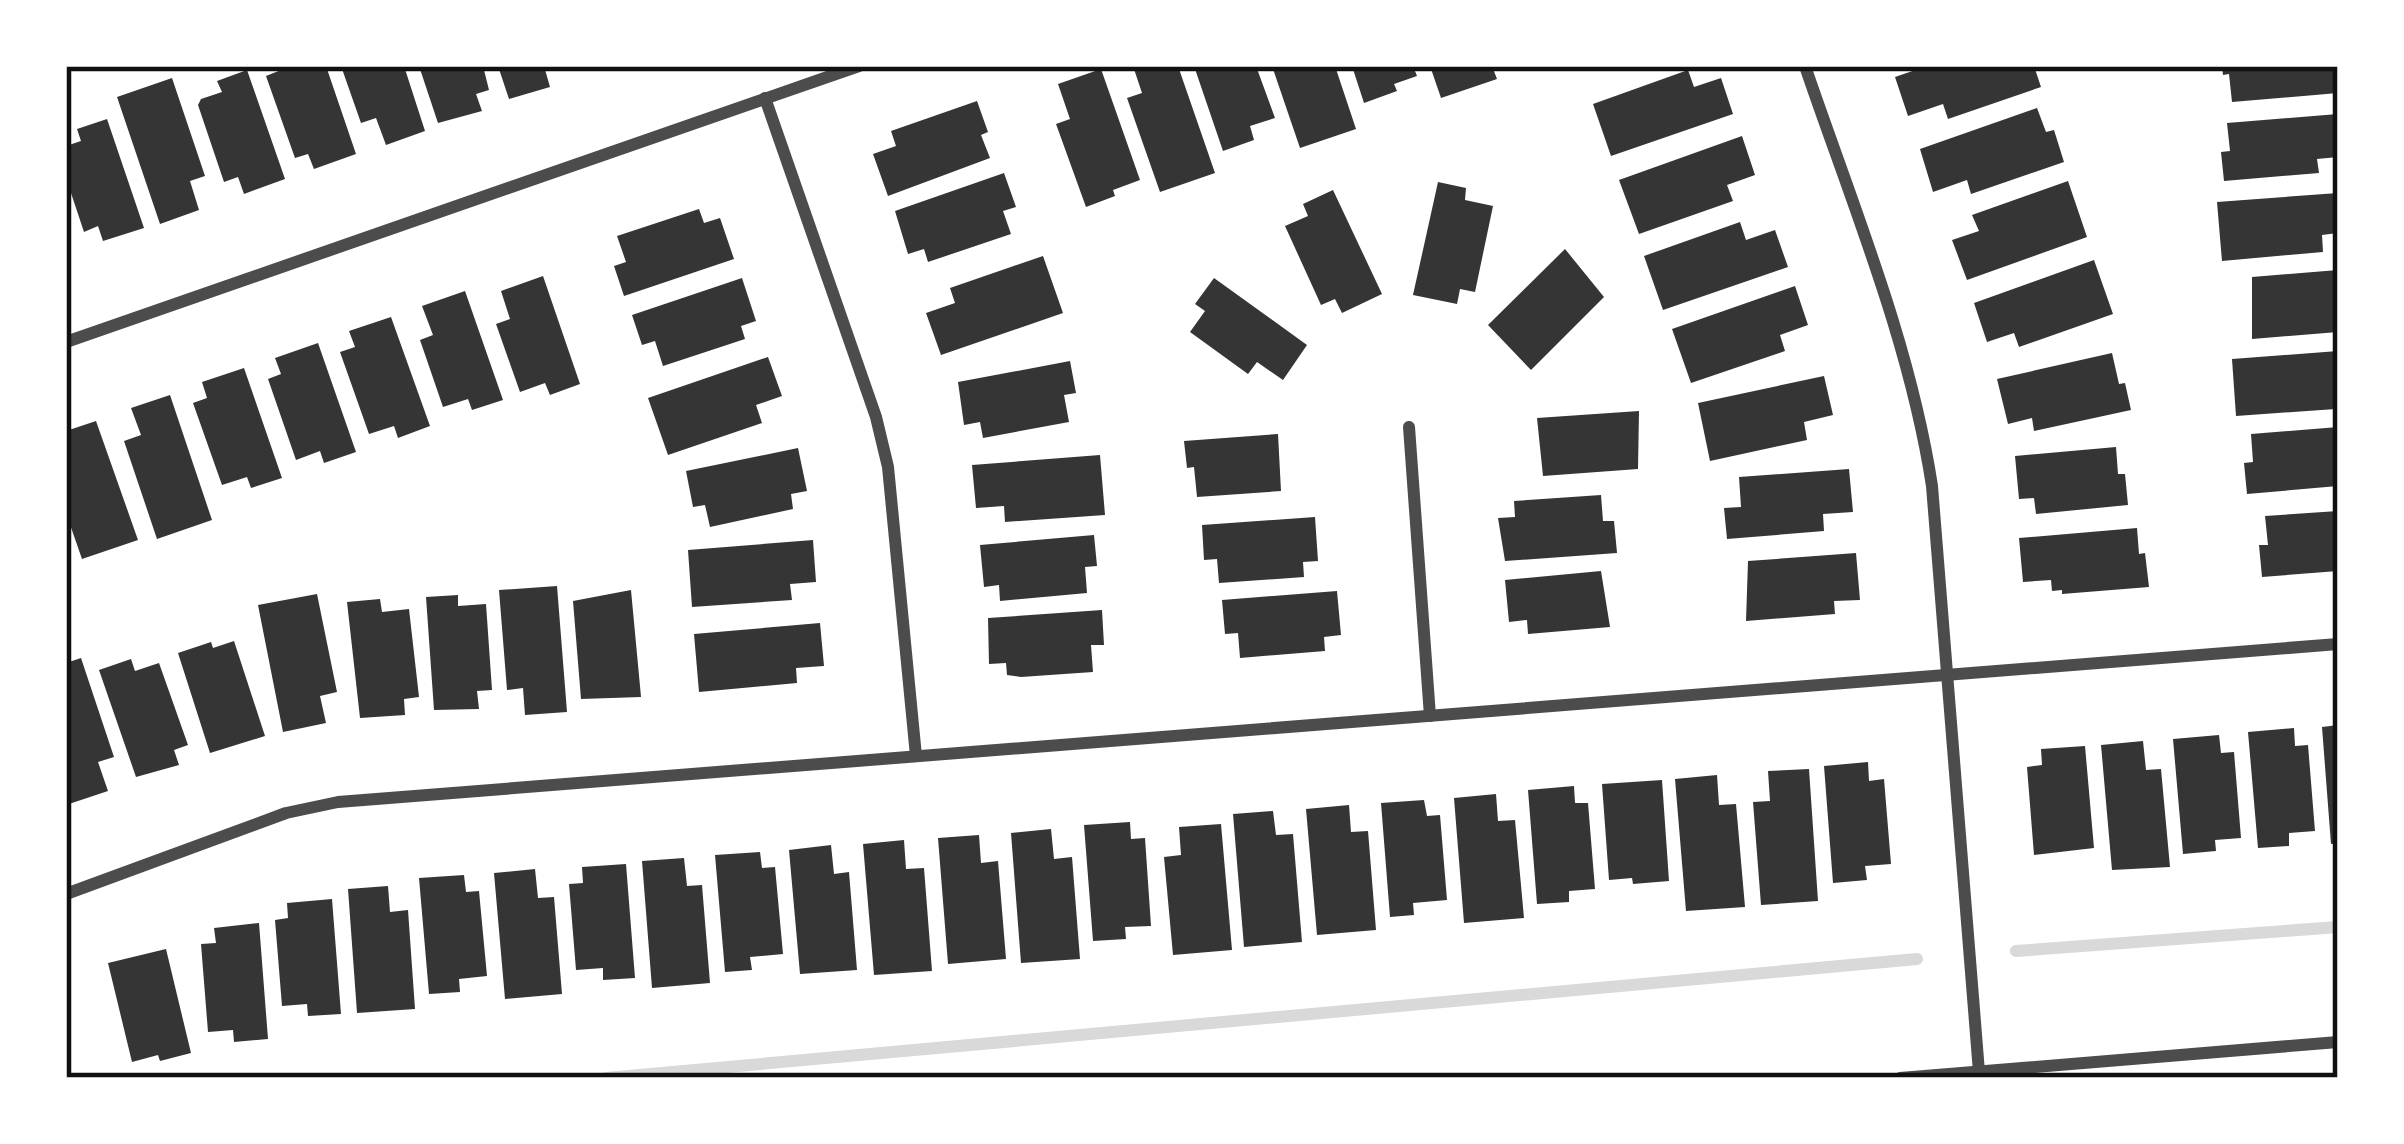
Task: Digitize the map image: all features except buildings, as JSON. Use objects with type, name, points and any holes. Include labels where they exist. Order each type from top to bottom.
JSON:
[{"type":"street","points":[[66,342],[859,66]]},
{"type":"street","points":[[1804,66],[1915,391],[1932,486],[1979,1072]]},
{"type":"street","points":[[765,98],[876,417],[888,467],[916,756]]},
{"type":"street","points":[[1408,427],[1430,716]]},
{"type":"street","points":[[66,894],[286,813],[338,802],[2338,644]]},
{"type":"street","points":[[1900,1078],[2338,1042]]},
{"type":"waterway","points":[[2016,951],[2338,927]]},
{"type":"waterway","points":[[606,1078],[1917,959]]}]
